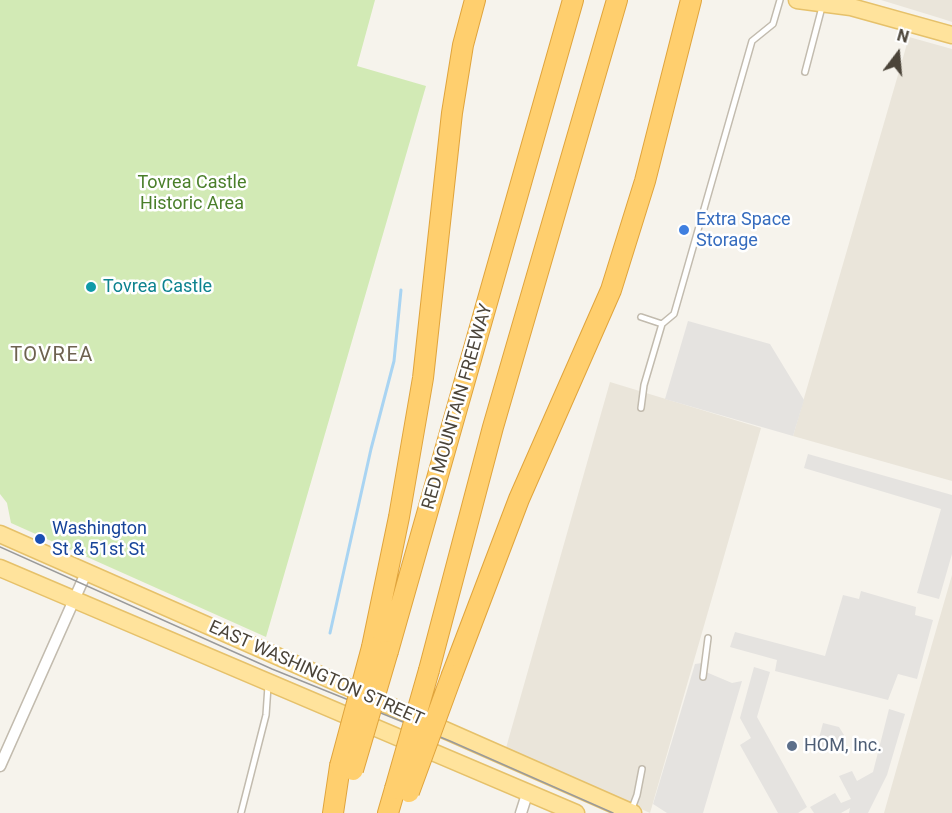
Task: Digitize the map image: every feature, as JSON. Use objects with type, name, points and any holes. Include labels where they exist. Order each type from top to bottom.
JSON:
[{"type":"highway","points":[[380,649],[399,517],[423,378],[452,113],[463,45],[475,0]]},
{"type":"highway","name":"RED MOUNTAIN FREEWAY","points":[[339,813],[347,768],[380,649],[573,0]]},
{"type":"highway","points":[[401,813],[402,790],[429,670],[493,427],[617,0]]},
{"type":"highway","points":[[388,813],[402,790],[452,675],[519,500],[611,290],[645,181],[691,0]]},
{"type":"highway","points":[[333,813],[347,768]]},
{"type":"main road","points":[[797,0],[837,4],[952,35]]},
{"type":"main road","name":"EAST WASHINGTON STREET","points":[[0,534],[632,812]]},
{"type":"main road","name":"EAST WASHINGTON STREET","points":[[0,568],[74,602],[576,813]]},
{"type":"street","points":[[0,766],[86,573]]},
{"type":"street","points":[[521,813],[528,791]]},
{"type":"lane","points":[[641,408],[644,385],[662,324],[674,314],[752,41],[773,24],[780,0]]},
{"type":"lane","points":[[805,72],[837,4]]},
{"type":"lane","points":[[640,317],[662,324]]},
{"type":"lane","points":[[703,677],[707,662],[708,638]]},
{"type":"lane","points":[[241,813],[266,715],[268,684]]},
{"type":"lane","points":[[632,812],[638,795],[642,769]]},
{"type":"shaded area","points":[[881,0],[952,0],[952,22],[943,19]]},
{"type":"shaded area","points":[[909,37],[952,49],[952,481],[793,436]]},
{"type":"shaded area","points":[[688,321],[770,344],[804,400],[793,436],[665,399]]},
{"type":"shaded area","points":[[610,382],[761,428],[650,813],[506,748]]},
{"type":"shaded area","points":[[808,454],[952,495],[952,554],[939,599],[917,593],[941,509],[804,468]]},
{"type":"shaded area","points":[[952,575],[952,813],[884,813],[928,658]]},
{"type":"shaded area","points":[[861,591],[916,607],[915,615],[933,620],[917,679],[898,674],[888,700],[775,671],[777,660],[730,647],[735,632],[825,656],[843,595],[859,599]]},
{"type":"shaded area","points":[[709,662],[706,672],[732,683],[742,681],[703,813],[667,813],[653,804],[695,664]]},
{"type":"shaded area","points":[[754,667],[770,672],[757,717],[807,807],[798,813],[778,813],[740,745],[751,738],[740,718]]},
{"type":"shaded area","points":[[889,709],[905,714],[887,775],[868,813],[849,813],[850,808],[841,813],[814,813],[810,807],[835,793],[841,803],[851,799],[839,776],[852,771],[857,781],[873,772]]},
{"type":"shaded area","points":[[823,723],[839,727],[844,735],[839,751],[825,752],[818,742]]},
{"type":"green space","name":"Tovrea Castle Historic Area","points":[[0,0],[375,0],[357,66],[426,86],[266,637],[11,523],[7,503],[0,494]]},
{"type":"waterway","points":[[330,633],[371,449],[394,361],[401,290]]},
{"type":"tram line","points":[[0,547],[272,669],[450,741],[613,813]]},
{"type":"place","name":"Extra Space Storage","points":[[684,230]]},
{"type":"place","name":"Tovrea Castle","points":[[91,287]]},
{"type":"place","name":"Washington St & 51st St","points":[[40,539]]},
{"type":"place","name":"HOM, Inc.","points":[[792,746]]},
{"type":"district","name":"TOVREA","points":[[52,356]]}]
